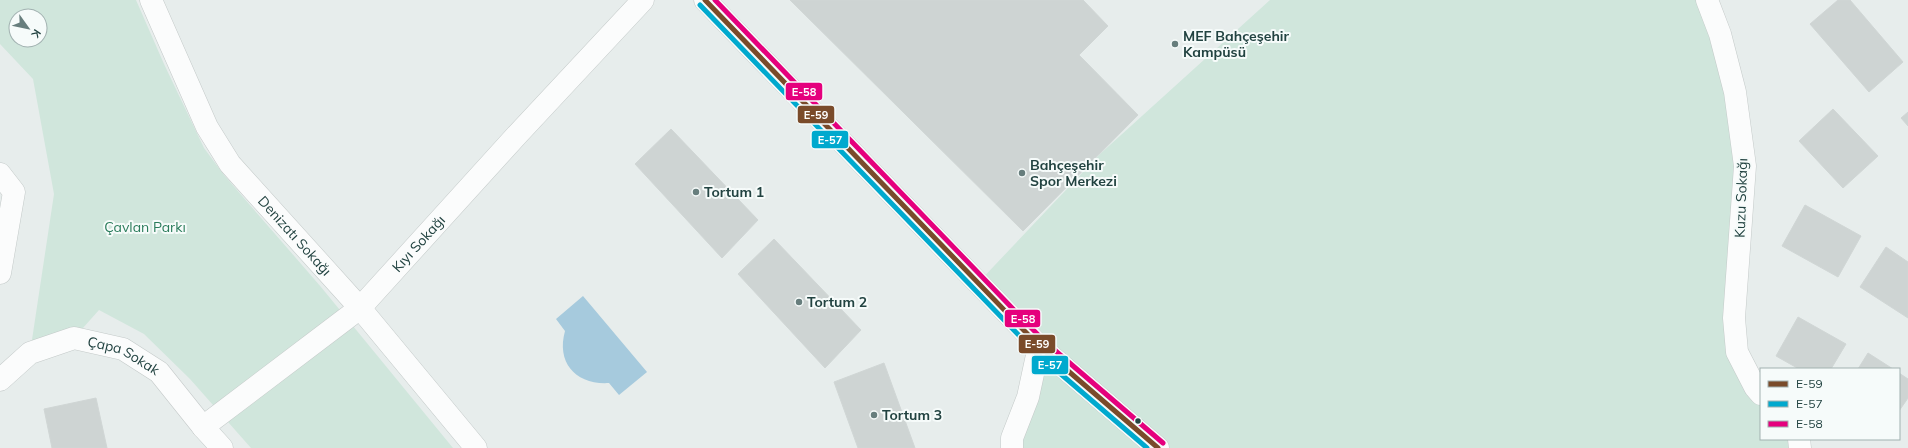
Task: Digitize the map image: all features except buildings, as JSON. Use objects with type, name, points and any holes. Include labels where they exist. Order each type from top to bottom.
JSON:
[{"type":"street","name":"Denizatı Sokağı","points":[[151,0],[207,127],[230,164],[360,308],[476,448]]},
{"type":"street","name":"Kıyı Sokağı","points":[[203,427],[360,308],[516,136],[643,0]]},
{"type":"street","points":[[705,0],[1039,346],[1158,448]]},
{"type":"street","name":"Kuzu Sokağı","points":[[1707,0],[1720,34],[1735,92],[1745,166],[1734,318],[1737,352],[1755,387],[1760,393]]},
{"type":"street","points":[[0,174],[14,192],[0,274]]},
{"type":"street","name":"Çapa Sokak","points":[[0,380],[30,353],[74,338],[123,349],[159,372],[203,427],[222,448]]},
{"type":"street","points":[[1012,448],[1012,438],[1028,398],[1039,346]]},
{"type":"green space","name":"Çavlan Parkı","points":[[0,0],[136,0],[164,64],[204,148],[224,175],[321,287],[453,448],[251,448],[190,379],[144,334],[99,310],[74,338],[30,353],[54,194],[33,79],[0,44]]},
{"type":"green space","points":[[1270,0],[1707,0],[1735,92],[1734,318],[1760,391],[1760,440],[1799,440],[1798,448],[1012,448],[1039,346],[977,284],[1100,154]]},
{"type":"water","points":[[583,296],[647,372],[619,395],[609,383],[597,383],[578,376],[571,370],[566,362],[563,353],[565,331],[556,319]]},
{"type":"transit line","name":"E-59","points":[[705,0],[1039,346],[1158,448]]},
{"type":"transit line","name":"E-58","points":[[715,0],[1044,341],[1163,443]]},
{"type":"transit line","name":"E-57","points":[[700,5],[1034,351],[1147,448]]},
{"type":"place","name":"MEF Bahçeşehir Kampüsü","points":[[1175,44]]},
{"type":"place","name":"Bahçeşehir Spor Merkezi","points":[[1022,173]]},
{"type":"place","name":"Tortum 1","points":[[696,192]]},
{"type":"place","name":"Tortum 2","points":[[799,302]]},
{"type":"place","name":"Tortum 3","points":[[874,415]]}]
